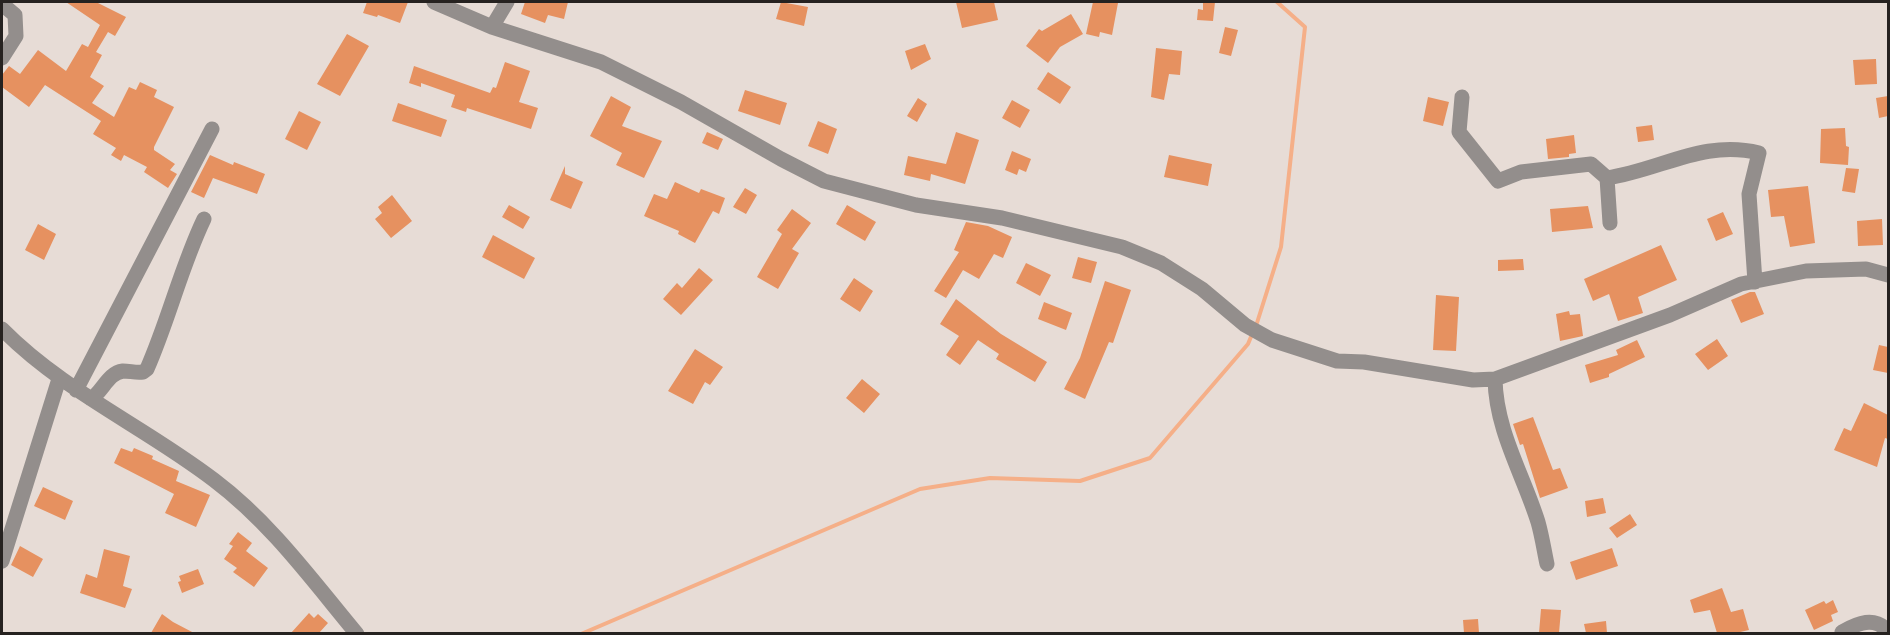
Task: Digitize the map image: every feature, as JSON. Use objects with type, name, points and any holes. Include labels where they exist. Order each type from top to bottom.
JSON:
[{"type":"street","points":[[434,2],[492,27],[601,62],[681,102],[824,181],[906,203],[1002,218],[1122,246],[1161,263],[1202,289],[1248,326],[1264,335],[1337,361],[1364,362],[1473,380],[1495,379],[1670,315],[1741,284],[1806,271],[1866,269],[1888,274]]},
{"type":"street","points":[[492,27],[506,2]]},
{"type":"street","points":[[2,4],[15,15],[16,36],[2,58]]},
{"type":"street","points":[[1462,97],[1459,132],[1498,180],[1521,172],[1591,164],[1607,178],[1610,223]]},
{"type":"street","points":[[76,390],[212,129]]},
{"type":"street","points":[[1607,178],[1663,165],[1707,149],[1738,147],[1759,153],[1749,194],[1755,282]]},
{"type":"street","points":[[91,399],[101,393],[115,374],[122,371],[143,372],[147,369],[166,324],[190,248],[204,219]]},
{"type":"street","points":[[2,329],[24,352],[59,379],[213,479],[249,508],[281,541],[357,633]]},
{"type":"street","points":[[2,561],[59,379]]},
{"type":"street","points":[[1495,379],[1496,398],[1505,437],[1537,521],[1547,564]]},
{"type":"street","points":[[1842,632],[1861,622],[1875,622],[1888,631]]},
{"type":"building","points":[[66,2],[96,2],[126,17],[115,36],[108,32],[96,52],[102,55],[90,77],[104,86],[92,103],[114,117],[129,87],[136,90],[140,82],[157,90],[154,97],[174,107],[154,147],[154,150],[175,164],[170,170],[177,174],[168,188],[144,172],[147,167],[124,155],[121,161],[111,155],[116,148],[93,134],[101,121],[45,85],[29,107],[2,87],[2,75],[9,66],[20,74],[38,50],[66,71],[82,44],[88,47],[100,25]]},
{"type":"building","points":[[367,2],[408,2],[400,23],[378,15],[377,17],[363,13]]},
{"type":"building","points":[[525,2],[568,2],[564,19],[548,15],[545,23],[521,14]]},
{"type":"building","points":[[781,2],[808,7],[804,26],[776,19]]},
{"type":"building","points":[[956,2],[994,2],[998,20],[962,28]]},
{"type":"building","points":[[1093,2],[1118,3],[1112,35],[1100,32],[1099,37],[1086,34]]},
{"type":"building","points":[[1203,2],[1215,2],[1213,21],[1197,20],[1198,9],[1203,10]]},
{"type":"building","points":[[1071,14],[1083,34],[1060,47],[1048,63],[1026,46],[1039,29],[1042,31]]},
{"type":"building","points":[[1225,27],[1238,30],[1231,56],[1219,53]]},
{"type":"building","points":[[347,34],[369,46],[340,96],[317,84]]},
{"type":"building","points":[[925,44],[931,59],[911,70],[905,51]]},
{"type":"building","points":[[1156,48],[1182,51],[1180,75],[1169,74],[1164,100],[1151,97]]},
{"type":"building","points":[[1876,59],[1877,84],[1855,85],[1853,60]]},
{"type":"building","points":[[505,62],[530,71],[519,102],[538,108],[531,129],[467,108],[466,112],[451,107],[455,95],[421,83],[421,87],[409,83],[414,66],[490,93],[493,87],[496,88]]},
{"type":"building","points":[[1048,72],[1071,87],[1060,104],[1037,89]]},
{"type":"building","points":[[745,90],[787,103],[780,125],[738,111]]},
{"type":"building","points":[[611,96],[631,107],[622,126],[662,141],[644,178],[616,165],[622,153],[590,136]]},
{"type":"building","points":[[1888,96],[1888,116],[1879,118],[1876,98]]},
{"type":"building","points":[[1428,97],[1449,102],[1443,126],[1423,121]]},
{"type":"building","points":[[918,98],[927,104],[917,122],[907,116]]},
{"type":"building","points":[[1012,100],[1030,110],[1020,128],[1002,118]]},
{"type":"building","points":[[398,103],[447,120],[441,137],[392,121]]},
{"type":"building","points":[[299,111],[321,122],[307,150],[285,139]]},
{"type":"building","points":[[818,121],[837,129],[828,154],[808,146]]},
{"type":"building","points":[[1652,125],[1654,140],[1638,142],[1636,127]]},
{"type":"building","points":[[1845,128],[1846,146],[1849,147],[1848,165],[1820,163],[1821,129]]},
{"type":"building","points":[[707,132],[723,139],[718,150],[702,143]]},
{"type":"building","points":[[956,132],[979,140],[965,184],[931,174],[930,181],[904,175],[908,156],[946,164]]},
{"type":"building","points":[[1574,135],[1576,153],[1569,154],[1569,157],[1548,159],[1546,139]]},
{"type":"building","points":[[1012,151],[1031,159],[1026,172],[1019,169],[1017,175],[1005,170]]},
{"type":"building","points":[[210,155],[233,165],[234,162],[265,174],[257,194],[213,178],[204,198],[191,192]]},
{"type":"building","points":[[1169,155],[1212,164],[1208,186],[1164,177]]},
{"type":"building","points":[[565,166],[565,174],[583,182],[571,209],[550,200]]},
{"type":"building","points":[[1846,168],[1859,169],[1855,193],[1842,191]]},
{"type":"building","points":[[675,182],[699,193],[701,189],[725,198],[719,214],[713,211],[695,243],[678,234],[679,231],[644,216],[654,194],[667,199]]},
{"type":"building","points":[[1808,186],[1815,243],[1790,247],[1784,216],[1771,217],[1768,190]]},
{"type":"building","points":[[745,188],[757,195],[746,214],[733,207]]},
{"type":"building","points":[[392,195],[412,221],[391,238],[375,219],[382,213],[378,207]]},
{"type":"building","points":[[509,205],[530,217],[523,229],[502,217]]},
{"type":"building","points":[[847,205],[876,222],[865,241],[836,224]]},
{"type":"building","points":[[1588,206],[1593,228],[1552,232],[1550,209]]},
{"type":"building","points":[[792,209],[811,223],[792,249],[799,253],[778,289],[757,277],[782,234],[777,230]]},
{"type":"building","points":[[1723,212],[1733,234],[1716,241],[1707,219]]},
{"type":"building","points":[[1882,219],[1883,245],[1858,246],[1857,221]]},
{"type":"building","points":[[966,222],[988,226],[1012,237],[1003,258],[994,254],[979,279],[963,270],[946,298],[934,291],[959,252],[954,250]]},
{"type":"building","points":[[38,224],[56,234],[44,260],[25,250]]},
{"type":"building","points":[[493,235],[535,258],[524,279],[482,257]]},
{"type":"building","points":[[1661,245],[1677,280],[1638,297],[1643,313],[1618,321],[1609,294],[1593,301],[1584,279]]},
{"type":"building","points":[[1078,257],[1097,262],[1091,283],[1072,278]]},
{"type":"building","points":[[1523,259],[1524,270],[1498,271],[1498,260]]},
{"type":"building","points":[[1026,263],[1051,275],[1040,296],[1016,283]]},
{"type":"building","points":[[699,268],[713,280],[681,315],[663,299],[677,283],[682,288]]},
{"type":"building","points":[[854,278],[873,291],[860,312],[840,299]]},
{"type":"building","points":[[1105,281],[1131,290],[1113,343],[1109,342],[1085,399],[1064,389],[1080,358]]},
{"type":"building","points":[[1755,292],[1764,314],[1741,323],[1731,300]]},
{"type":"building","points":[[1436,295],[1459,297],[1456,351],[1433,350]]},
{"type":"building","points":[[956,299],[1001,334],[1047,362],[1035,382],[996,359],[999,354],[978,340],[960,365],[946,355],[959,336],[940,324]]},
{"type":"building","points":[[1044,302],[1072,313],[1066,330],[1038,319]]},
{"type":"building","points":[[1569,311],[1570,315],[1580,314],[1583,336],[1560,341],[1556,314]]},
{"type":"building","points":[[1717,339],[1728,356],[1708,370],[1695,354]]},
{"type":"building","points":[[1637,340],[1645,357],[1609,374],[1609,377],[1590,383],[1585,365],[1618,355],[1616,350]]},
{"type":"building","points":[[1879,345],[1888,347],[1888,373],[1873,370]]},
{"type":"building","points":[[695,349],[723,367],[710,385],[705,382],[693,404],[668,391]]},
{"type":"building","points":[[862,379],[880,394],[864,413],[846,398]]},
{"type":"building","points":[[1864,403],[1888,415],[1888,439],[1885,438],[1877,467],[1834,450],[1844,428],[1851,431]]},
{"type":"building","points":[[1533,417],[1553,470],[1560,468],[1568,488],[1540,498],[1523,444],[1520,445],[1513,424]]},
{"type":"building","points":[[121,448],[132,452],[134,448],[153,456],[152,459],[179,471],[176,481],[210,495],[196,527],[165,513],[174,494],[114,463]]},
{"type":"building","points":[[43,487],[73,501],[65,520],[34,506]]},
{"type":"building","points":[[1603,498],[1606,513],[1587,517],[1585,501]]},
{"type":"building","points":[[1630,514],[1637,525],[1617,538],[1609,528]]},
{"type":"building","points":[[238,532],[252,543],[246,551],[268,568],[254,587],[233,572],[237,568],[224,559],[233,546],[229,544]]},
{"type":"building","points":[[20,546],[43,559],[33,577],[11,565]]},
{"type":"building","points":[[1612,548],[1618,566],[1576,580],[1570,562]]},
{"type":"building","points":[[104,549],[130,556],[123,586],[132,589],[125,608],[80,593],[86,574],[97,578]]},
{"type":"building","points":[[198,569],[204,584],[182,593],[178,582],[181,581],[179,576]]},
{"type":"building","points":[[1722,588],[1731,612],[1743,609],[1749,630],[1717,633],[1710,610],[1694,613],[1690,600]]},
{"type":"building","points":[[1833,600],[1838,612],[1831,615],[1833,621],[1814,630],[1805,610],[1824,601],[1826,604]]},
{"type":"building","points":[[1541,609],[1561,610],[1559,633],[1539,633]]},
{"type":"building","points":[[309,613],[314,618],[318,614],[328,623],[319,633],[291,633]]},
{"type":"building","points":[[162,614],[173,622],[194,633],[151,633]]},
{"type":"building","points":[[1478,619],[1479,633],[1464,633],[1463,620]]},
{"type":"building","points":[[1606,621],[1607,633],[1586,633],[1584,624]]},
{"type":"waterway","points":[[1256,326],[1281,247],[1305,27],[1277,2]]},
{"type":"waterway","points":[[581,634],[920,489],[990,478],[1080,481],[1150,458],[1248,344],[1253,332]]}]
